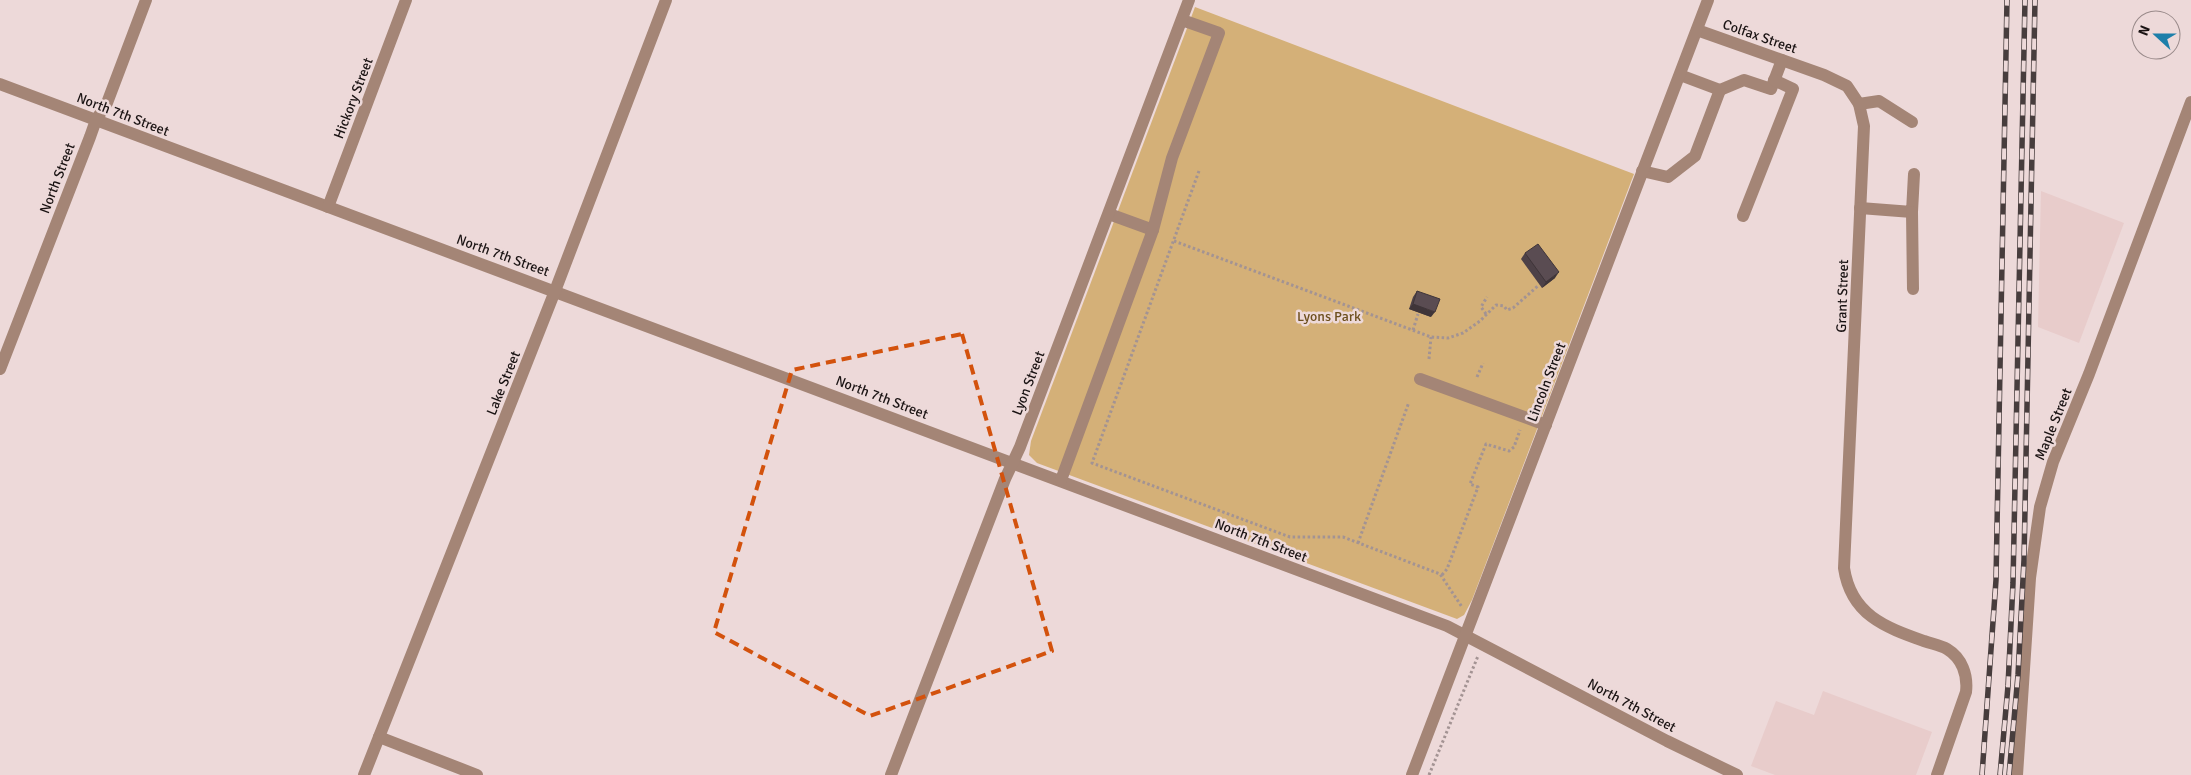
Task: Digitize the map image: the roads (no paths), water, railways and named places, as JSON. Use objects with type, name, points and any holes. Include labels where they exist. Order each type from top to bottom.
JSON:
[{"type":"street","name":"North Street","points":[[0,369],[96,120],[107,103],[146,0]]},
{"type":"street","name":"Hickory Street","points":[[328,207],[406,0]]},
{"type":"street","name":"Lake Street","points":[[364,775],[555,291],[666,0]]},
{"type":"street","name":"Lyon Street","points":[[890,775],[1110,214],[1189,0]]},
{"type":"street","name":"Lincoln Street","points":[[1412,775],[1708,0]]},
{"type":"street","points":[[1061,480],[1153,230],[1172,158],[1218,33],[1182,20]]},
{"type":"street","name":"Colfax Street","points":[[1697,30],[1814,71]]},
{"type":"street","points":[[1680,75],[1720,90],[1744,80],[1771,90],[1782,60]]},
{"type":"street","name":"Grant Street","points":[[1814,71],[1847,86],[1859,104],[1864,126],[1844,568],[1851,592],[1859,605],[1872,618],[1887,627],[1946,648],[1958,659],[1966,675],[1966,692],[1937,775]]},
{"type":"street","points":[[1743,216],[1793,89],[1774,80]]},
{"type":"street","name":"North 7th Street","points":[[0,84],[1448,626],[1667,741],[1737,775]]},
{"type":"street","points":[[1642,171],[1668,177],[1695,156],[1720,90]]},
{"type":"street","points":[[1859,104],[1879,101],[1912,122]]},
{"type":"street","name":"Maple Street","points":[[2017,775],[2030,578],[2040,507],[2053,462],[2092,365],[2191,102]]},
{"type":"street","points":[[1913,289],[1912,212],[1914,174]]},
{"type":"street","points":[[1860,208],[1912,212]]},
{"type":"street","points":[[1110,214],[1153,230]]},
{"type":"street","points":[[1420,379],[1546,425]]},
{"type":"street","points":[[379,737],[477,775]]},
{"type":"railway","points":[[1982,775],[1996,580],[2007,0]]},
{"type":"railway","points":[[2000,775],[2008,686],[2013,583],[2025,0]]},
{"type":"railway","points":[[2009,775],[2018,675],[2024,560],[2035,0]]},
{"type":"park label","name":"Lyons Park","points":[[1329,316]]}]
